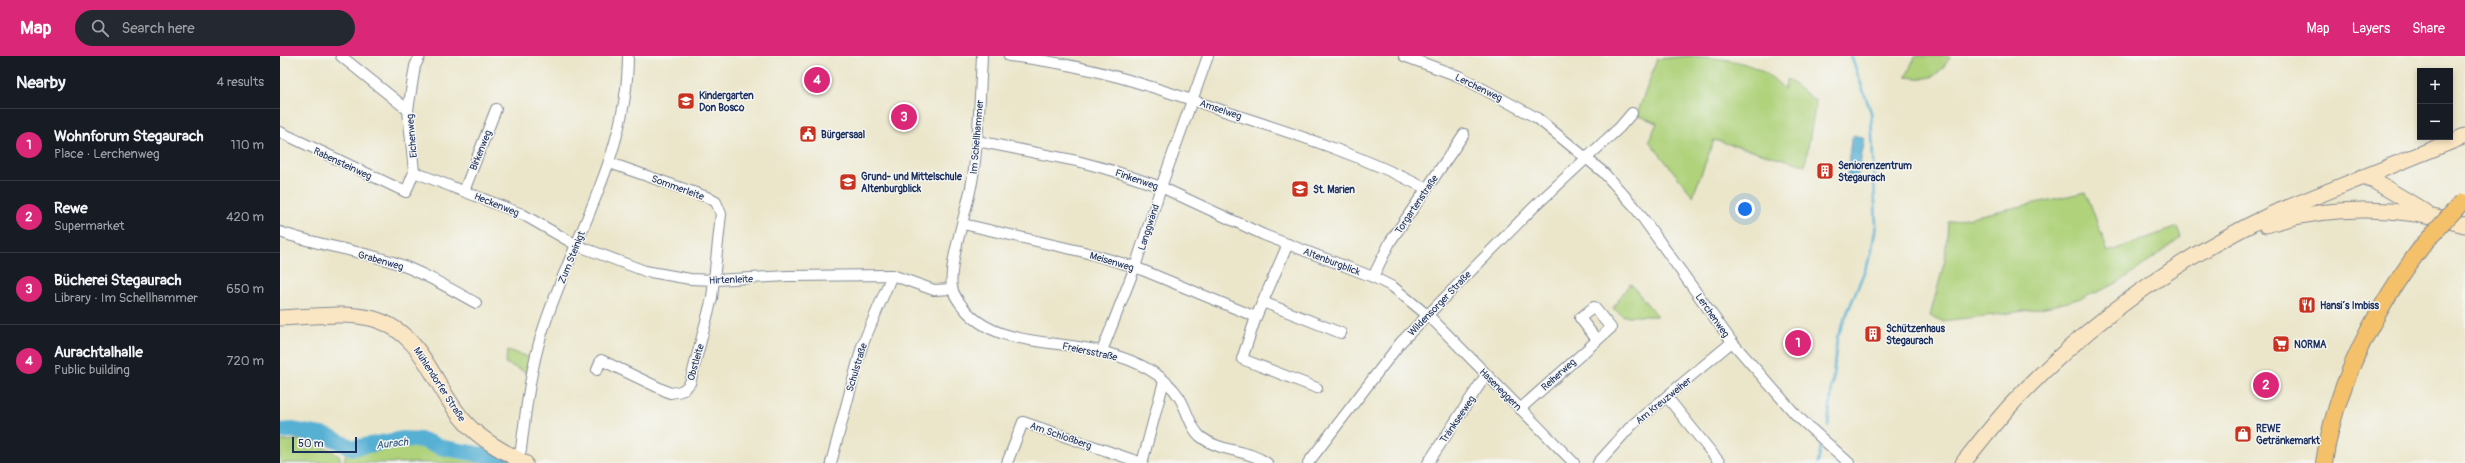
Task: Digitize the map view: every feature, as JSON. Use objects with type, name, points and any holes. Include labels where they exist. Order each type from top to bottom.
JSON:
[{"type":"main road","points":[[1963,463],[2009,408],[2081,337],[2152,282],[2221,240],[2272,214],[2465,136]]},
{"type":"main road","points":[[2362,177],[2374,181],[2435,217]]},
{"type":"main road","points":[[2324,463],[2336,410],[2350,369],[2383,302],[2423,245],[2463,200]]},
{"type":"main road","points":[[2221,240],[2282,220],[2324,212],[2385,210],[2435,217],[2465,225]]},
{"type":"main road","name":"Mühlendorfer Straße","points":[[280,318],[358,316],[374,319],[394,327],[418,349],[464,422],[486,441],[521,461]]},
{"type":"street","points":[[341,56],[408,110]]},
{"type":"street","name":"Eichenweg","points":[[406,192],[414,172],[408,110],[415,66],[420,56]]},
{"type":"street","name":"Zum Steinigt","points":[[521,461],[527,400],[537,349],[576,245],[610,163],[622,115],[628,56]]},
{"type":"street","name":"Im Schellhammer","points":[[952,289],[953,268],[973,177],[977,141],[982,56]]},
{"type":"street","name":"Amselweg","points":[[1009,56],[1049,60],[1118,75],[1372,162],[1425,188]]},
{"type":"street","name":"Langgwänd","points":[[1102,351],[1135,267],[1161,187],[1194,100],[1208,56]]},
{"type":"street","name":"Lerchenweg","points":[[1404,56],[1462,77],[1512,103],[1537,118],[1587,158],[1634,206],[1732,342],[1797,416],[1849,463]]},
{"type":"street","name":"Birkenweg","points":[[464,191],[496,109]]},
{"type":"street","points":[[1587,158],[1620,127],[1632,113]]},
{"type":"street","name":"Rabensteinweg","points":[[280,132],[406,192]]},
{"type":"street","name":"Torgartenstraße","points":[[1373,277],[1390,242],[1425,188],[1464,134]]},
{"type":"street","name":"Finkenweg","points":[[977,141],[1114,171],[1161,187],[1288,244]]},
{"type":"street","name":"Wildensorger Straße","points":[[1308,463],[1401,342],[1534,206],[1587,158]]},
{"type":"street","name":"Sommerleite","points":[[610,163],[688,189],[716,202],[721,214],[715,280]]},
{"type":"street","name":"Heckenweg","points":[[414,172],[522,214],[576,245]]},
{"type":"street","name":"Meisenweg","points":[[963,224],[1084,252],[1135,267],[1256,317]]},
{"type":"street","name":"Grabenweg","points":[[280,232],[308,242],[395,263],[418,272],[476,303]]},
{"type":"street","points":[[1288,244],[1256,317],[1242,359],[1317,388]]},
{"type":"street","name":"Altenburgblick","points":[[1288,244],[1373,277],[1399,291],[1428,315]]},
{"type":"street","name":"Hirtenleite","points":[[576,245],[645,271],[690,279],[715,280],[788,276],[892,275]]},
{"type":"street","points":[[892,275],[934,290],[952,289]]},
{"type":"street","name":"Schulstraße","points":[[831,463],[862,346],[892,275]]},
{"type":"street","name":"Obstleite","points":[[597,370],[601,360],[670,393],[682,392],[686,389],[690,383],[715,280]]},
{"type":"street","name":"Freiersstraße","points":[[952,289],[956,299],[966,310],[982,324],[996,331],[1013,336],[1102,351],[1126,359],[1152,371],[1179,397],[1200,437],[1212,444],[1249,454],[1267,463]]},
{"type":"street","points":[[1263,302],[1341,333]]},
{"type":"street","name":"Haseneggern","points":[[1428,315],[1574,463]]},
{"type":"street","name":"Reiherweg","points":[[1520,409],[1597,340]]},
{"type":"street","name":"Am Kreuzweiher","points":[[1598,463],[1632,425],[1732,342]]},
{"type":"street","name":"Tränkseeweg","points":[[1428,463],[1486,375]]},
{"type":"street","name":"Am Schloßberg","points":[[1006,463],[1022,422],[1142,463],[1164,382]]},
{"type":"street","points":[[1667,397],[1720,463]]},
{"type":"green space","points":[[1689,56],[1716,58],[1741,63],[1763,72],[1774,79],[1784,89],[1787,79],[1816,101],[1805,165],[1714,140],[1693,196],[1649,141],[1657,123],[1637,115],[1657,59]]},
{"type":"green space","points":[[1915,56],[1951,56],[1937,74],[1933,76],[1928,78],[1906,77]]},
{"type":"green space","points":[[2086,192],[2108,252],[2177,227],[2181,237],[2120,281],[2111,286],[2071,301],[2028,310],[1942,321],[1930,316],[1945,260],[1948,222]]},
{"type":"green space","points":[[1630,283],[1657,316],[1623,316],[1613,308]]},
{"type":"green space","points":[[508,350],[531,358],[528,373],[505,363]]},
{"type":"green space","points":[[299,440],[331,450],[340,457],[340,463],[280,463],[280,441]]},
{"type":"green space","points":[[403,441],[499,463],[344,463],[346,452]]},
{"type":"water","points":[[1854,135],[1865,139],[1858,174],[1854,178],[1847,175],[1851,139]]},
{"type":"waterway","points":[[1828,426],[1837,338],[1871,255],[1876,225],[1871,112],[1851,56]]},
{"type":"waterway","name":"Aurach","points":[[280,431],[292,430],[327,436],[353,448],[402,439],[422,440],[444,448],[483,455],[503,463]]},
{"type":"waterway","points":[[1818,463],[1821,448]]},
{"type":"place","name":"Aurachtalhalle","points":[[817,80]]},
{"type":"place","name":"Kindergarten Don Bosco","points":[[686,101]]},
{"type":"place","name":"Bücherei Stegaurach","points":[[904,117]]},
{"type":"place","name":"Bürgersaal","points":[[808,134]]},
{"type":"place","name":"Seniorenzentrum Stegaurach","points":[[1825,171]]},
{"type":"place","name":"Grund- und Mittelschule Altenburgblick","points":[[848,182]]},
{"type":"place","name":"St. Marien","points":[[1300,189]]},
{"type":"place","name":"Hansi´s Imbiss","points":[[2307,305]]},
{"type":"place","name":"Schützenhaus Stegaurach","points":[[1873,334]]},
{"type":"place","name":"Wohnforum Stegaurach","points":[[1798,343]]},
{"type":"place","name":"NORMA","points":[[2281,344]]},
{"type":"place","name":"Rewe","points":[[2266,385]]},
{"type":"place","name":"REWE Getränkemarkt","points":[[2243,434]]}]
